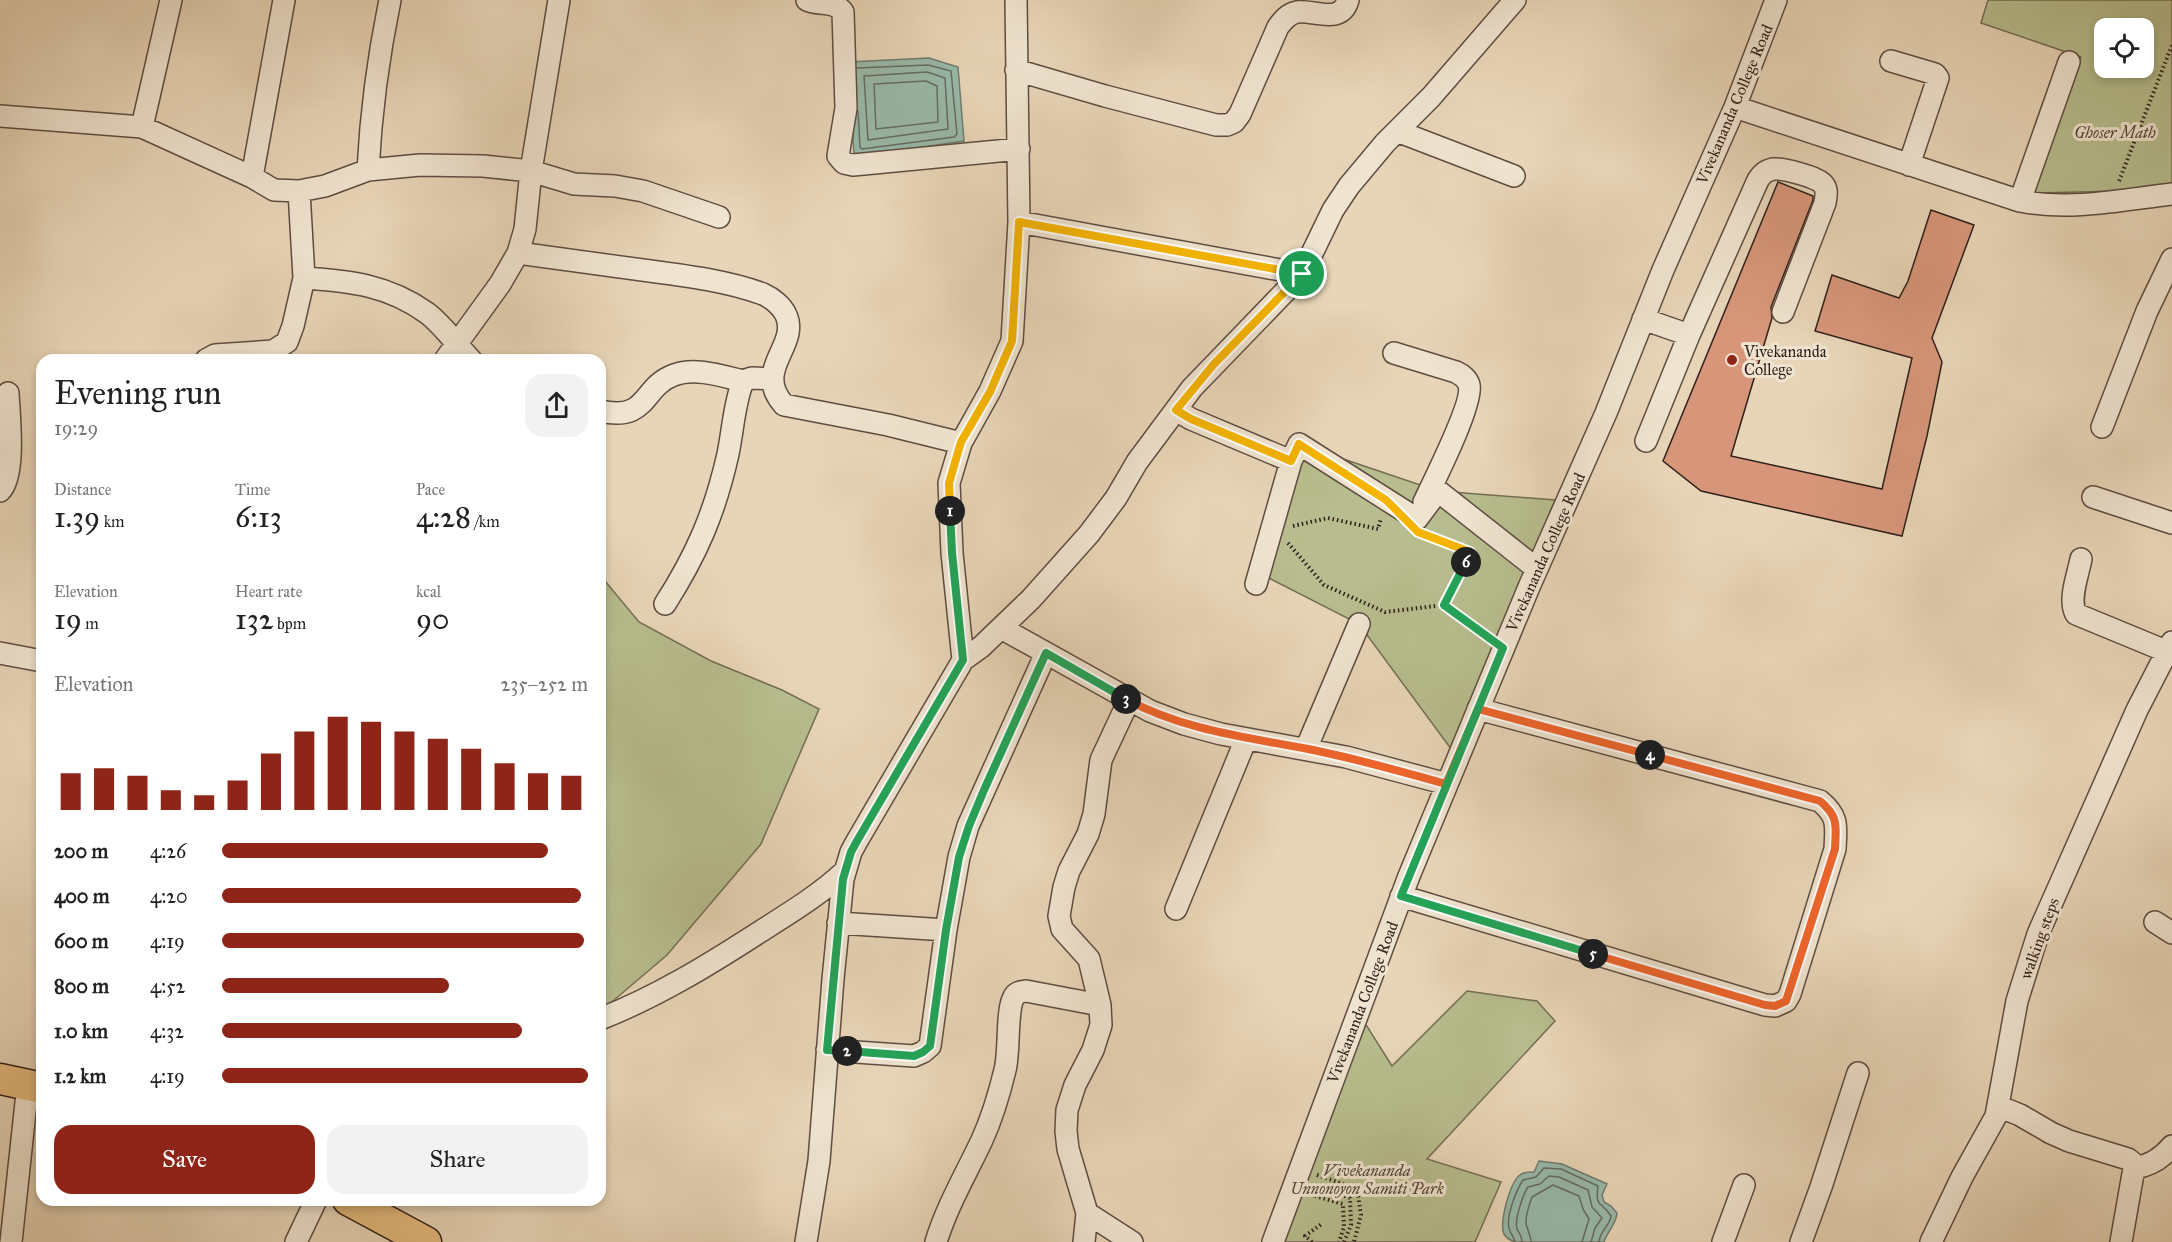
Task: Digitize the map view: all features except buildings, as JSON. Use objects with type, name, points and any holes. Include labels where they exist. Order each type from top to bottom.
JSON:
[{"type":"highway","points":[[361,1206],[426,1242]]},
{"type":"street","points":[[142,127],[171,0]]},
{"type":"street","points":[[252,177],[284,0]]},
{"type":"street","points":[[368,170],[371,111],[378,55],[390,0]]},
{"type":"street","points":[[304,278],[351,281],[386,290],[428,314],[451,352],[500,284],[518,253],[525,229],[531,171],[559,0]]},
{"type":"street","points":[[807,0],[831,3],[839,6],[843,12],[846,108],[838,156],[844,163],[853,165],[1019,149]]},
{"type":"street","points":[[963,660],[952,553],[949,483],[961,442],[990,392],[1012,341],[1019,222],[1016,0]]},
{"type":"street","points":[[1016,69],[1176,116],[1216,125],[1227,125],[1234,122],[1240,114],[1278,27],[1286,17],[1297,12],[1329,16],[1339,13],[1346,7],[1348,0]]},
{"type":"street","points":[[806,1242],[817,1177],[844,872],[857,841],[963,660],[1002,628],[1031,599],[1089,534],[1116,498],[1137,462],[1176,410],[1214,364],[1302,274],[1333,210],[1364,168],[1431,97],[1515,0]]},
{"type":"street","name":"Vivekananda College Road","points":[[1274,1242],[1303,1176],[1401,896],[1446,784],[1735,107],[1776,0]]},
{"type":"street","points":[[1891,61],[1935,74],[1938,78],[1909,165]]},
{"type":"street","points":[[2020,201],[2069,62]]},
{"type":"street","points":[[1735,107],[2020,201],[2049,206],[2172,195]]},
{"type":"street","points":[[0,116],[142,127],[252,177],[274,190],[299,191],[325,186],[368,170],[420,165],[483,166],[531,171],[574,184],[615,186],[643,191],[719,218]]},
{"type":"street","points":[[1397,131],[1514,176]]},
{"type":"street","points":[[1646,441],[1689,335],[1758,180],[1763,173],[1772,169],[1781,169],[1818,180],[1824,185],[1827,194],[1784,312]]},
{"type":"street","points":[[230,354],[273,351],[287,342],[293,327],[304,278],[299,191]]},
{"type":"street","points":[[1019,222],[1302,274]]},
{"type":"street","points":[[518,253],[677,275],[729,284],[765,295],[781,307],[787,317],[789,330],[773,372],[776,396],[784,405],[961,442]]},
{"type":"street","points":[[2102,427],[2147,311],[2172,259]]},
{"type":"street","points":[[1643,319],[1689,335]]},
{"type":"street","points":[[1394,353],[1456,372],[1465,377],[1469,385],[1470,393],[1459,424],[1417,526]]},
{"type":"street","points":[[606,412],[621,413],[635,409],[645,402],[658,383],[675,374],[703,373],[743,381],[752,378],[773,379]]},
{"type":"street","points":[[665,604],[689,567],[719,494],[743,381]]},
{"type":"street","points":[[0,491],[4,488],[9,469],[8,393]]},
{"type":"street","points":[[1176,410],[1191,419],[1291,461]]},
{"type":"street","points":[[1257,584],[1291,461],[1299,444],[1386,500],[1417,526]]},
{"type":"street","points":[[1417,526],[1438,491],[1537,569]]},
{"type":"street","points":[[2093,497],[2172,523]]},
{"type":"street","points":[[2081,559],[2073,601],[2076,615],[2170,647]]},
{"type":"street","points":[[1306,748],[1359,624]]},
{"type":"street","points":[[1002,628],[1129,700],[1184,724],[1246,739],[1306,748],[1446,784]]},
{"type":"street","name":"walking steps","points":[[1931,1242],[1962,1177],[1996,1116],[2017,1001],[2038,934],[2137,710],[2165,675],[2170,647]]},
{"type":"street","points":[[0,653],[36,660]]},
{"type":"street","points":[[827,1050],[914,1056],[930,1046],[959,857],[969,826],[1046,653]]},
{"type":"street","points":[[1084,1242],[1087,1213],[1068,1149],[1067,1110],[1075,1085],[1093,1050],[1101,1025],[1100,1005],[1089,959],[1062,929],[1059,916],[1069,871],[1088,834],[1094,814],[1101,760],[1129,700]]},
{"type":"street","points":[[1401,896],[1765,1005],[1775,1006],[1786,1001],[1790,994],[1835,849],[1836,828],[1832,811],[1820,801],[1478,709]]},
{"type":"street","points":[[1176,909],[1246,739]]},
{"type":"street","points":[[606,1017],[641,1002],[692,975],[817,895],[844,872]]},
{"type":"street","points":[[838,923],[946,930]]},
{"type":"street","points":[[936,1242],[941,1226],[997,1103],[1006,1066],[1010,1010],[1014,997],[1019,992],[1026,991],[1100,1005]]},
{"type":"street","points":[[1801,1242],[1858,1073]]},
{"type":"street","points":[[11,1242],[23,1084]]},
{"type":"street","points":[[1998,1106],[2060,1137],[2128,1159],[2133,1163],[2121,1242]]},
{"type":"street","points":[[2134,1168],[2143,1167],[2162,1157],[2172,1146]]},
{"type":"street","points":[[1723,1242],[1744,1185]]},
{"type":"street","points":[[296,1242],[313,1206]]},
{"type":"street","points":[[1087,1213],[1132,1242]]},
{"type":"path","points":[[2111,201],[2172,45]]},
{"type":"path","points":[[1287,528],[1328,518],[1378,529],[1386,500]]},
{"type":"path","points":[[1417,526],[1470,552],[1444,605]]},
{"type":"path","points":[[1285,539],[1324,585],[1385,612],[1444,605],[1503,648]]},
{"type":"path","points":[[1303,1176],[1350,1197],[1351,1225],[1344,1242]]},
{"type":"path","points":[[1303,1176],[1357,1189],[1361,1215],[1354,1242]]},
{"type":"path","points":[[1309,1204],[1312,1195],[1343,1204],[1344,1227],[1339,1242]]},
{"type":"path","points":[[1312,1242],[1305,1236],[1323,1223]]},
{"type":"green space","name":"Ghoser Math","points":[[1988,0],[2172,0],[2172,190],[2032,193],[2081,57],[1981,23]]},
{"type":"green space","points":[[1299,444],[1438,491],[1568,501],[1457,757],[1359,624],[1263,575]]},
{"type":"green space","points":[[606,582],[639,622],[711,661],[782,690],[819,709],[761,844],[667,955],[606,1007]]},
{"type":"green space","name":"Vivekananda Unnonoyon Samiti Park","points":[[1467,991],[1537,1001],[1555,1021],[1427,1159],[1501,1182],[1475,1242],[1278,1242],[1358,1012],[1392,1066]]},
{"type":"water","points":[[929,58],[958,67],[964,141],[854,157],[849,62]]},
{"type":"water","points":[[1539,1161],[1562,1164],[1607,1184],[1602,1195],[1604,1202],[1617,1213],[1604,1242],[1516,1242],[1505,1236],[1503,1221],[1509,1194],[1516,1179],[1526,1172],[1534,1172]]},
{"type":"place","name":"Vivekananda College","points":[[1732,360]]},
{"type":"route","points":[[1302,274],[1019,222],[1012,341],[990,392],[961,442],[949,483],[952,553],[963,660],[857,841],[846,865],[827,1050],[914,1056],[930,1046],[959,857],[984,790],[1046,653],[1150,711],[1184,724],[1221,734],[1346,757],[1446,784],[1478,709],[1820,801],[1832,811],[1836,828],[1835,849],[1786,1001],[1775,1006],[1765,1005],[1401,896],[1408,876],[1446,784],[1457,757],[1503,648],[1444,605],[1470,552],[1418,532],[1386,500],[1299,444],[1291,461],[1191,419],[1176,410],[1214,364],[1302,274]]}]
